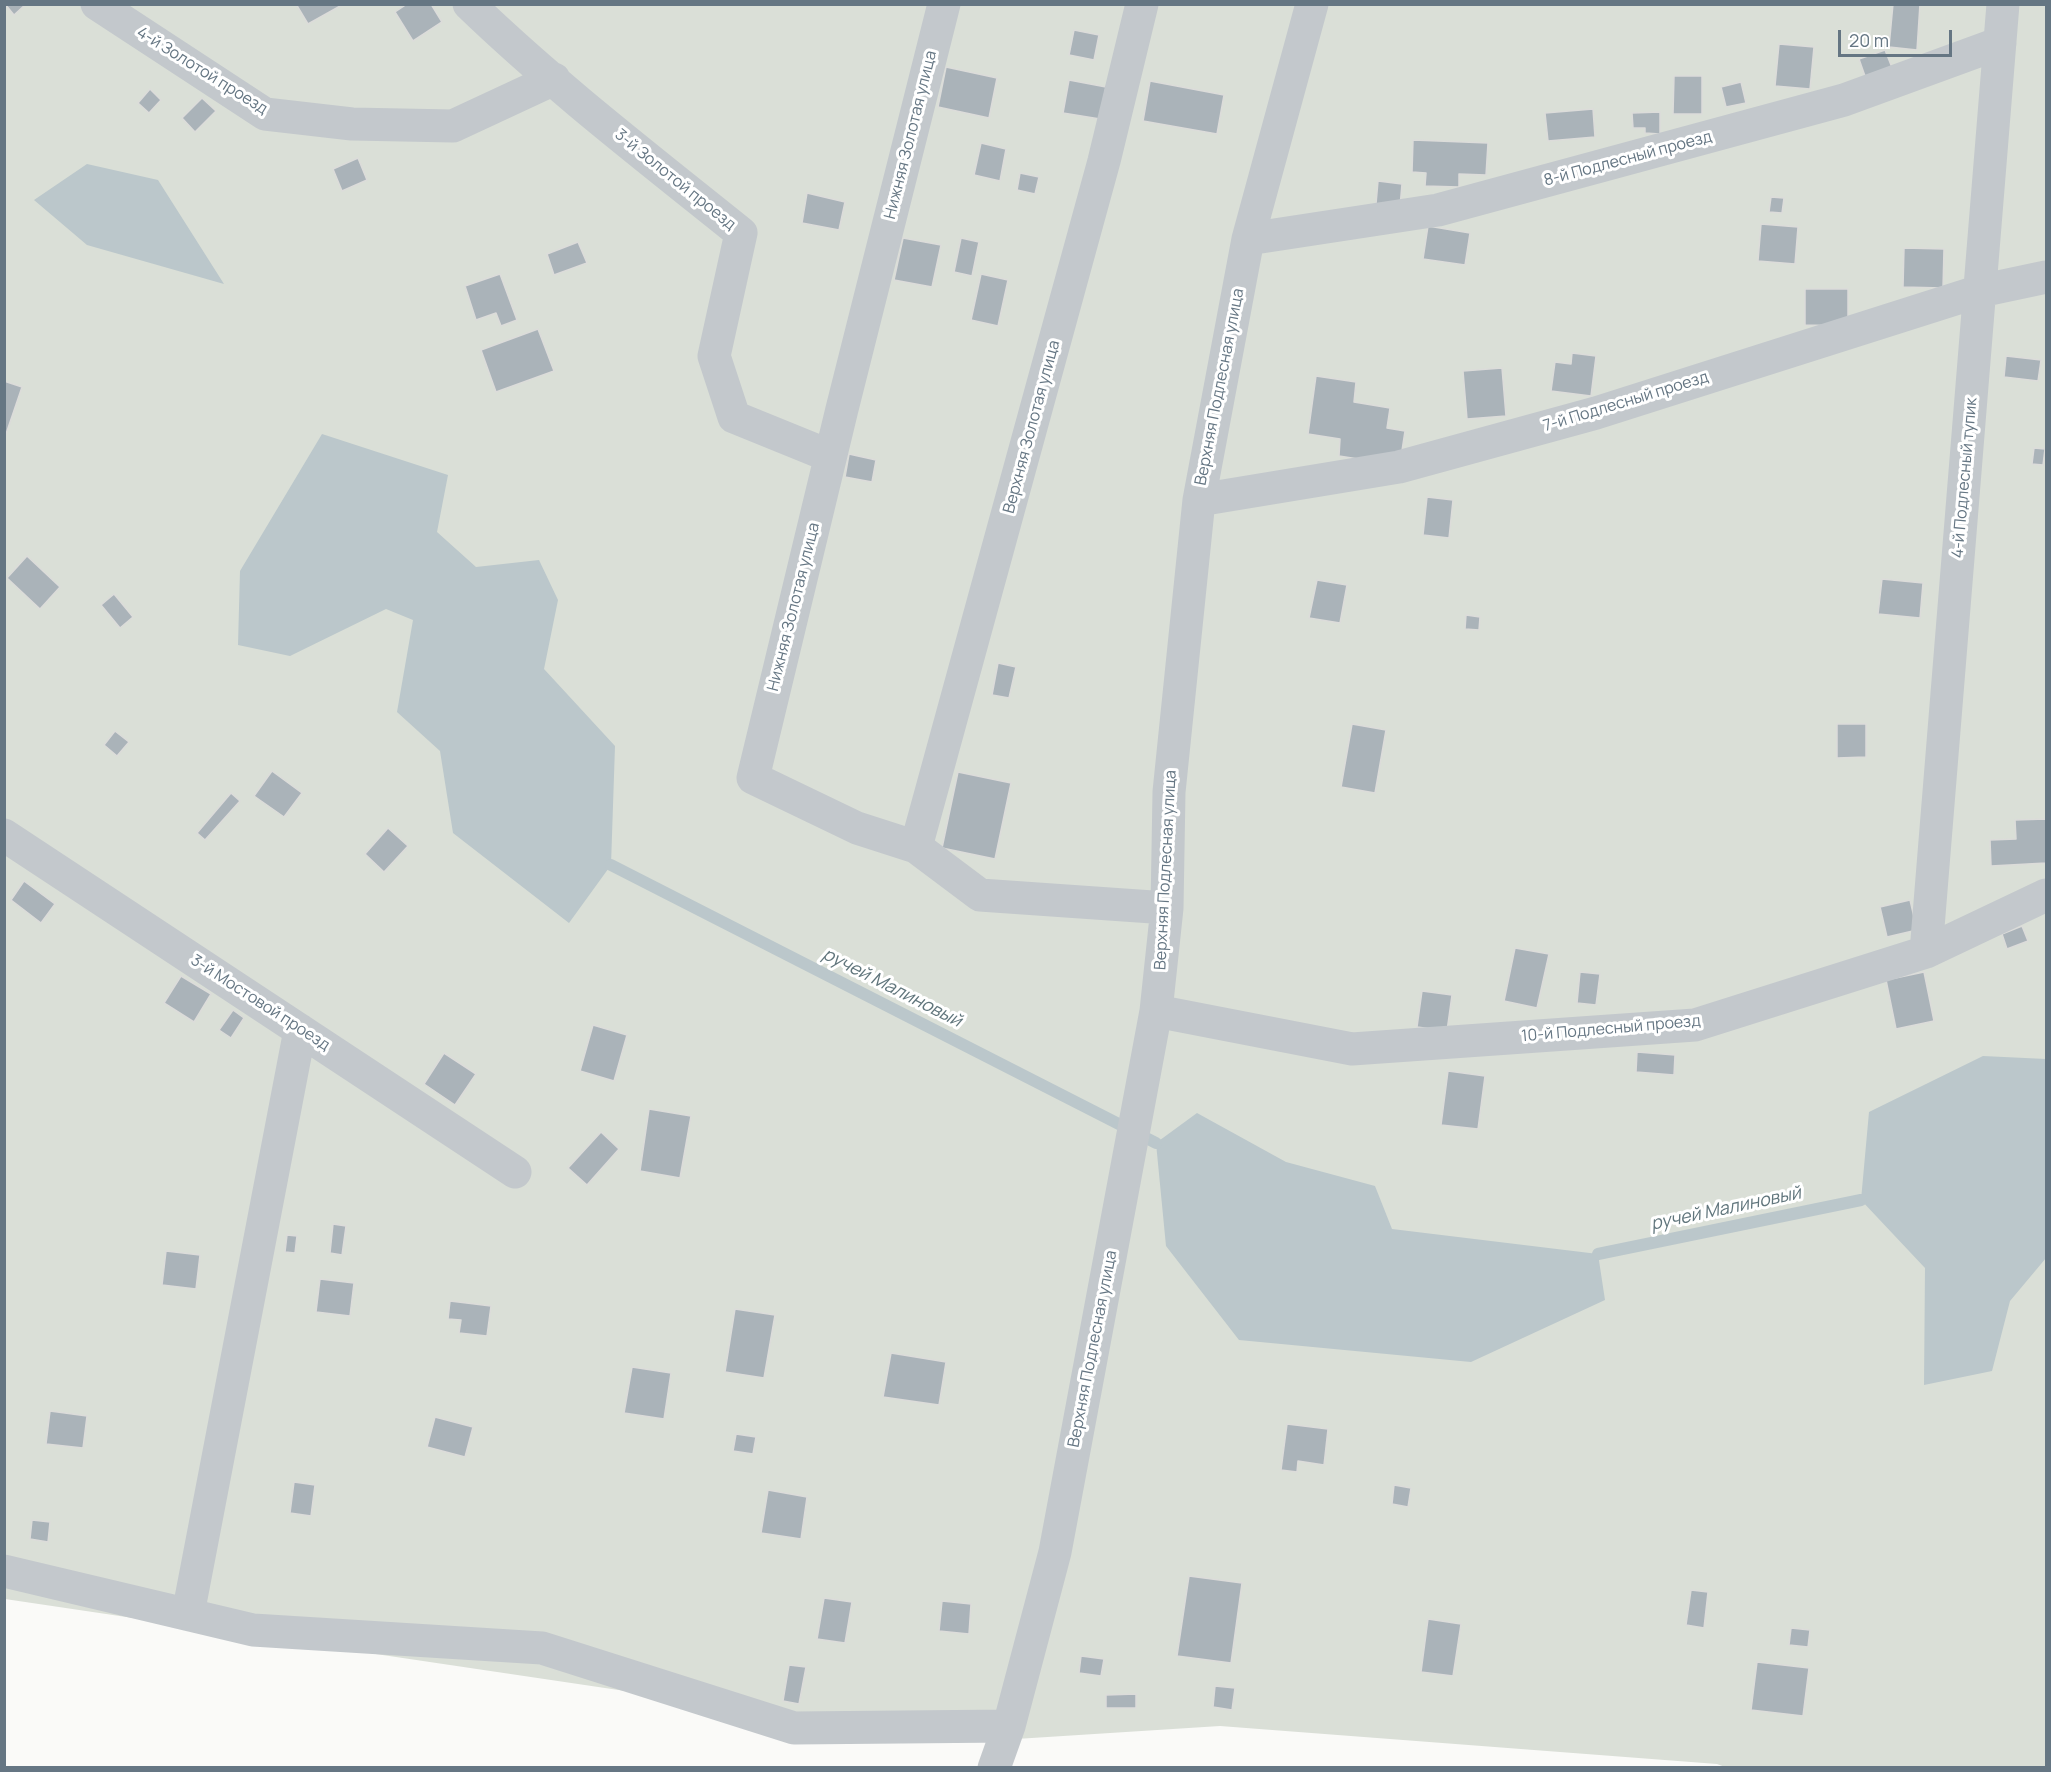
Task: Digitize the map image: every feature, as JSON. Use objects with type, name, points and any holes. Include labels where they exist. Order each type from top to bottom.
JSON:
[{"type":"street","name":"4-й Золотой проезд","points":[[97,4],[265,114],[352,124],[453,126],[554,80]]},
{"type":"street","name":"3-й Золотой проезд","points":[[469,4],[554,80],[741,233],[714,356],[734,417],[830,456]]},
{"type":"street","name":"Нижняя Золотая улица","points":[[944,4],[830,456],[753,778],[857,828],[916,847],[980,895],[1167,908]]},
{"type":"street","name":"Верхняя Золотая улица","points":[[916,847],[1104,161],[1142,4]]},
{"type":"street","name":"Верхняя Подлесная улица","points":[[994,1767],[1009,1726],[1055,1552],[1156,1011],[1167,908],[1169,792],[1199,500],[1248,239],[1312,4]]},
{"type":"street","name":"4-й Подлесный тупик","points":[[1926,952],[2003,4]]},
{"type":"street","name":"8-й Подлесный проезд","points":[[1248,239],[1438,210],[1844,100],[2000,44]]},
{"type":"street","name":"7-й Подлесный проезд","points":[[1199,500],[1399,467],[1596,412],[1980,291],[2046,277]]},
{"type":"street","name":"3-й Мостовой проезд","points":[[4,835],[515,1172]]},
{"type":"street","name":"10-й Подлесный проезд","points":[[1156,1011],[1352,1049],[1695,1025],[1926,952],[2046,895]]},
{"type":"street","points":[[188,1614],[300,1030]]},
{"type":"street","points":[[4,1571],[253,1630],[542,1648],[794,1728],[1009,1726]]},
{"type":"shaded area","points":[[5,5],[2046,5],[2046,1767],[1725,1767],[1717,1764],[1220,1726],[969,1742],[5,1599]]},
{"type":"shaded area","points":[[87,164],[158,180],[224,284],[87,245],[34,200]]},
{"type":"shaded area","points":[[322,434],[448,475],[437,532],[476,567],[539,560],[558,600],[544,669],[615,746],[611,865],[569,923],[453,833],[440,751],[397,712],[413,620],[386,609],[290,656],[238,645],[240,571]]},
{"type":"shaded area","points":[[1983,1056],[2046,1059],[2046,1258],[2010,1301],[1992,1371],[1924,1385],[1925,1268],[1861,1200],[1869,1112]]},
{"type":"shaded area","points":[[1197,1113],[1286,1162],[1375,1186],[1392,1229],[1598,1254],[1605,1300],[1471,1362],[1239,1340],[1166,1246],[1156,1143]]},
{"type":"building","points":[[5,4],[26,4],[14,15]]},
{"type":"building","points":[[296,4],[342,4],[342,5],[308,24]]},
{"type":"building","points":[[407,4],[431,4],[442,22],[413,41],[395,12]]},
{"type":"building","points":[[1893,4],[1920,4],[1917,50],[1889,47]]},
{"type":"building","points":[[1074,30],[1099,35],[1094,60],[1069,55]]},
{"type":"building","points":[[1779,44],[1814,47],[1810,89],[1775,86]]},
{"type":"building","points":[[1885,50],[1893,70],[1866,79],[1859,59]]},
{"type":"building","points":[[946,67],[997,78],[989,118],[938,107]]},
{"type":"building","points":[[1674,76],[1702,76],[1702,114],[1673,114]]},
{"type":"building","points":[[1069,80],[1106,87],[1100,119],[1063,113]]},
{"type":"building","points":[[1150,81],[1224,95],[1217,134],[1143,121]]},
{"type":"building","points":[[1741,82],[1746,103],[1726,107],[1721,87]]},
{"type":"building","points":[[150,89],[161,100],[149,113],[138,103]]},
{"type":"building","points":[[202,98],[216,111],[195,132],[182,118]]},
{"type":"building","points":[[1593,109],[1595,137],[1548,141],[1545,113]]},
{"type":"building","points":[[1660,112],[1660,134],[1645,133],[1645,128],[1633,128],[1632,113]]},
{"type":"building","points":[[1413,140],[1488,143],[1486,175],[1459,174],[1459,187],[1425,186],[1426,173],[1412,172]]},
{"type":"building","points":[[981,143],[1006,149],[1000,181],[974,175]]},
{"type":"building","points":[[358,158],[367,180],[342,191],[333,169]]},
{"type":"building","points":[[1020,173],[1039,177],[1035,194],[1017,190]]},
{"type":"building","points":[[1378,181],[1402,184],[1400,207],[1376,204]]},
{"type":"building","points":[[807,193],[845,202],[839,230],[802,223]]},
{"type":"building","points":[[1771,197],[1784,198],[1782,213],[1769,212]]},
{"type":"building","points":[[1761,224],[1798,227],[1795,264],[1758,261]]},
{"type":"building","points":[[1428,226],[1470,233],[1465,265],[1423,259]]},
{"type":"building","points":[[903,238],[941,245],[932,287],[894,280]]},
{"type":"building","points":[[961,238],[979,242],[972,276],[954,272]]},
{"type":"building","points":[[578,242],[587,263],[554,275],[547,254]]},
{"type":"building","points":[[1904,248],[1944,249],[1943,288],[1903,287]]},
{"type":"building","points":[[500,274],[517,320],[501,326],[496,313],[476,320],[465,286]]},
{"type":"building","points":[[981,274],[1008,280],[998,326],[971,320]]},
{"type":"building","points":[[1805,289],[1848,289],[1848,326],[1805,325]]},
{"type":"building","points":[[538,329],[554,371],[496,392],[481,350]]},
{"type":"building","points":[[1572,353],[1596,356],[1591,396],[1551,391],[1555,362],[1571,364]]},
{"type":"building","points":[[2006,356],[2041,360],[2038,381],[2004,377]]},
{"type":"building","points":[[1502,368],[1506,416],[1467,419],[1463,371]]},
{"type":"building","points":[[1316,376],[1356,382],[1354,402],[1390,408],[1387,428],[1405,431],[1401,457],[1371,461],[1339,456],[1340,439],[1308,434]]},
{"type":"building","points":[[4,381],[22,387],[6,434],[4,434]]},
{"type":"building","points":[[2034,448],[2045,449],[2043,465],[2032,464]]},
{"type":"building","points":[[849,454],[876,460],[872,482],[845,477]]},
{"type":"building","points":[[1427,497],[1453,500],[1449,538],[1423,535]]},
{"type":"building","points":[[27,556],[60,587],[40,609],[7,578]]},
{"type":"building","points":[[1882,579],[1923,583],[1920,618],[1878,614]]},
{"type":"building","points":[[1317,580],[1347,585],[1340,623],[1309,618]]},
{"type":"building","points":[[114,594],[133,617],[120,628],[101,605]]},
{"type":"building","points":[[1466,615],[1480,617],[1479,630],[1465,629]]},
{"type":"building","points":[[998,663],[1016,667],[1009,698],[992,695]]},
{"type":"building","points":[[1352,724],[1386,730],[1375,793],[1341,787]]},
{"type":"building","points":[[1837,724],[1866,724],[1866,757],[1837,758]]},
{"type":"building","points":[[115,731],[129,742],[117,756],[104,745]]},
{"type":"building","points":[[272,771],[302,793],[284,817],[254,796]]},
{"type":"building","points":[[958,772],[1011,783],[995,859],[942,848]]},
{"type":"building","points":[[231,793],[240,801],[205,840],[197,833]]},
{"type":"building","points":[[2046,819],[2046,863],[1991,866],[1990,840],[2016,839],[2015,820]]},
{"type":"building","points":[[388,828],[408,846],[384,872],[365,854]]},
{"type":"building","points":[[24,881],[55,904],[41,923],[11,900]]},
{"type":"building","points":[[1910,900],[1917,930],[1887,937],[1880,907]]},
{"type":"building","points":[[2022,926],[2028,941],[2007,949],[2002,934]]},
{"type":"building","points":[[1515,948],[1549,954],[1537,1008],[1504,1001]]},
{"type":"building","points":[[1580,972],[1600,974],[1596,1005],[1577,1003]]},
{"type":"building","points":[[1924,972],[1934,1021],[1896,1029],[1886,980]]},
{"type":"building","points":[[181,976],[211,994],[194,1022],[164,1003]]},
{"type":"building","points":[[1422,991],[1452,995],[1447,1031],[1417,1027]]},
{"type":"building","points":[[233,1010],[244,1018],[231,1038],[219,1030]]},
{"type":"building","points":[[593,1025],[627,1035],[614,1081],[580,1071]]},
{"type":"building","points":[[1637,1052],[1675,1055],[1674,1075],[1636,1072]]},
{"type":"building","points":[[444,1053],[476,1074],[455,1105],[424,1084]]},
{"type":"building","points":[[1448,1071],[1485,1076],[1478,1129],[1441,1125]]},
{"type":"building","points":[[649,1109],[691,1116],[680,1178],[640,1171]]},
{"type":"building","points":[[601,1132],[619,1149],[587,1185],[568,1168]]},
{"type":"building","points":[[333,1224],[346,1226],[342,1255],[330,1253]]},
{"type":"building","points":[[287,1235],[297,1236],[295,1253],[285,1252]]},
{"type":"building","points":[[166,1251],[200,1255],[196,1289],[162,1285]]},
{"type":"building","points":[[320,1279],[354,1283],[350,1316],[316,1312]]},
{"type":"building","points":[[450,1301],[491,1306],[487,1336],[459,1333],[461,1320],[448,1319]]},
{"type":"building","points":[[735,1309],[775,1315],[764,1378],[725,1372]]},
{"type":"building","points":[[891,1353],[946,1362],[939,1405],[883,1397]]},
{"type":"building","points":[[632,1367],[671,1373],[664,1419],[624,1413]]},
{"type":"building","points":[[50,1411],[87,1416],[83,1448],[46,1444]]},
{"type":"building","points":[[435,1417],[473,1427],[465,1457],[427,1447]]},
{"type":"building","points":[[1287,1424],[1328,1429],[1324,1465],[1298,1461],[1297,1472],[1281,1470]]},
{"type":"building","points":[[736,1434],[756,1437],[753,1454],[733,1451]]},
{"type":"building","points":[[294,1482],[315,1485],[311,1516],[290,1513]]},
{"type":"building","points":[[1394,1485],[1411,1488],[1408,1507],[1392,1504]]},
{"type":"building","points":[[768,1490],[807,1497],[801,1539],[761,1533]]},
{"type":"building","points":[[32,1520],[50,1522],[48,1542],[30,1539]]},
{"type":"building","points":[[1189,1576],[1242,1583],[1231,1663],[1177,1656]]},
{"type":"building","points":[[1691,1590],[1708,1592],[1704,1628],[1686,1625]]},
{"type":"building","points":[[824,1598],[852,1602],[845,1643],[817,1639]]},
{"type":"building","points":[[942,1601],[971,1604],[969,1634],[939,1631]]},
{"type":"building","points":[[1428,1619],[1461,1624],[1453,1676],[1421,1672]]},
{"type":"building","points":[[1791,1628],[1810,1630],[1808,1647],[1789,1645]]},
{"type":"building","points":[[1081,1656],[1104,1659],[1101,1676],[1079,1673]]},
{"type":"building","points":[[1757,1662],[1809,1668],[1803,1716],[1751,1710]]},
{"type":"building","points":[[789,1665],[806,1667],[799,1704],[783,1701]]},
{"type":"building","points":[[1215,1686],[1235,1688],[1232,1710],[1213,1707]]},
{"type":"building","points":[[1136,1694],[1136,1708],[1106,1708],[1106,1695]]},
{"type":"waterway","name":"ручей Малиновый","points":[[611,865],[1156,1143]]},
{"type":"waterway","name":"ручей Малиновый","points":[[1598,1254],[1861,1200]]}]
